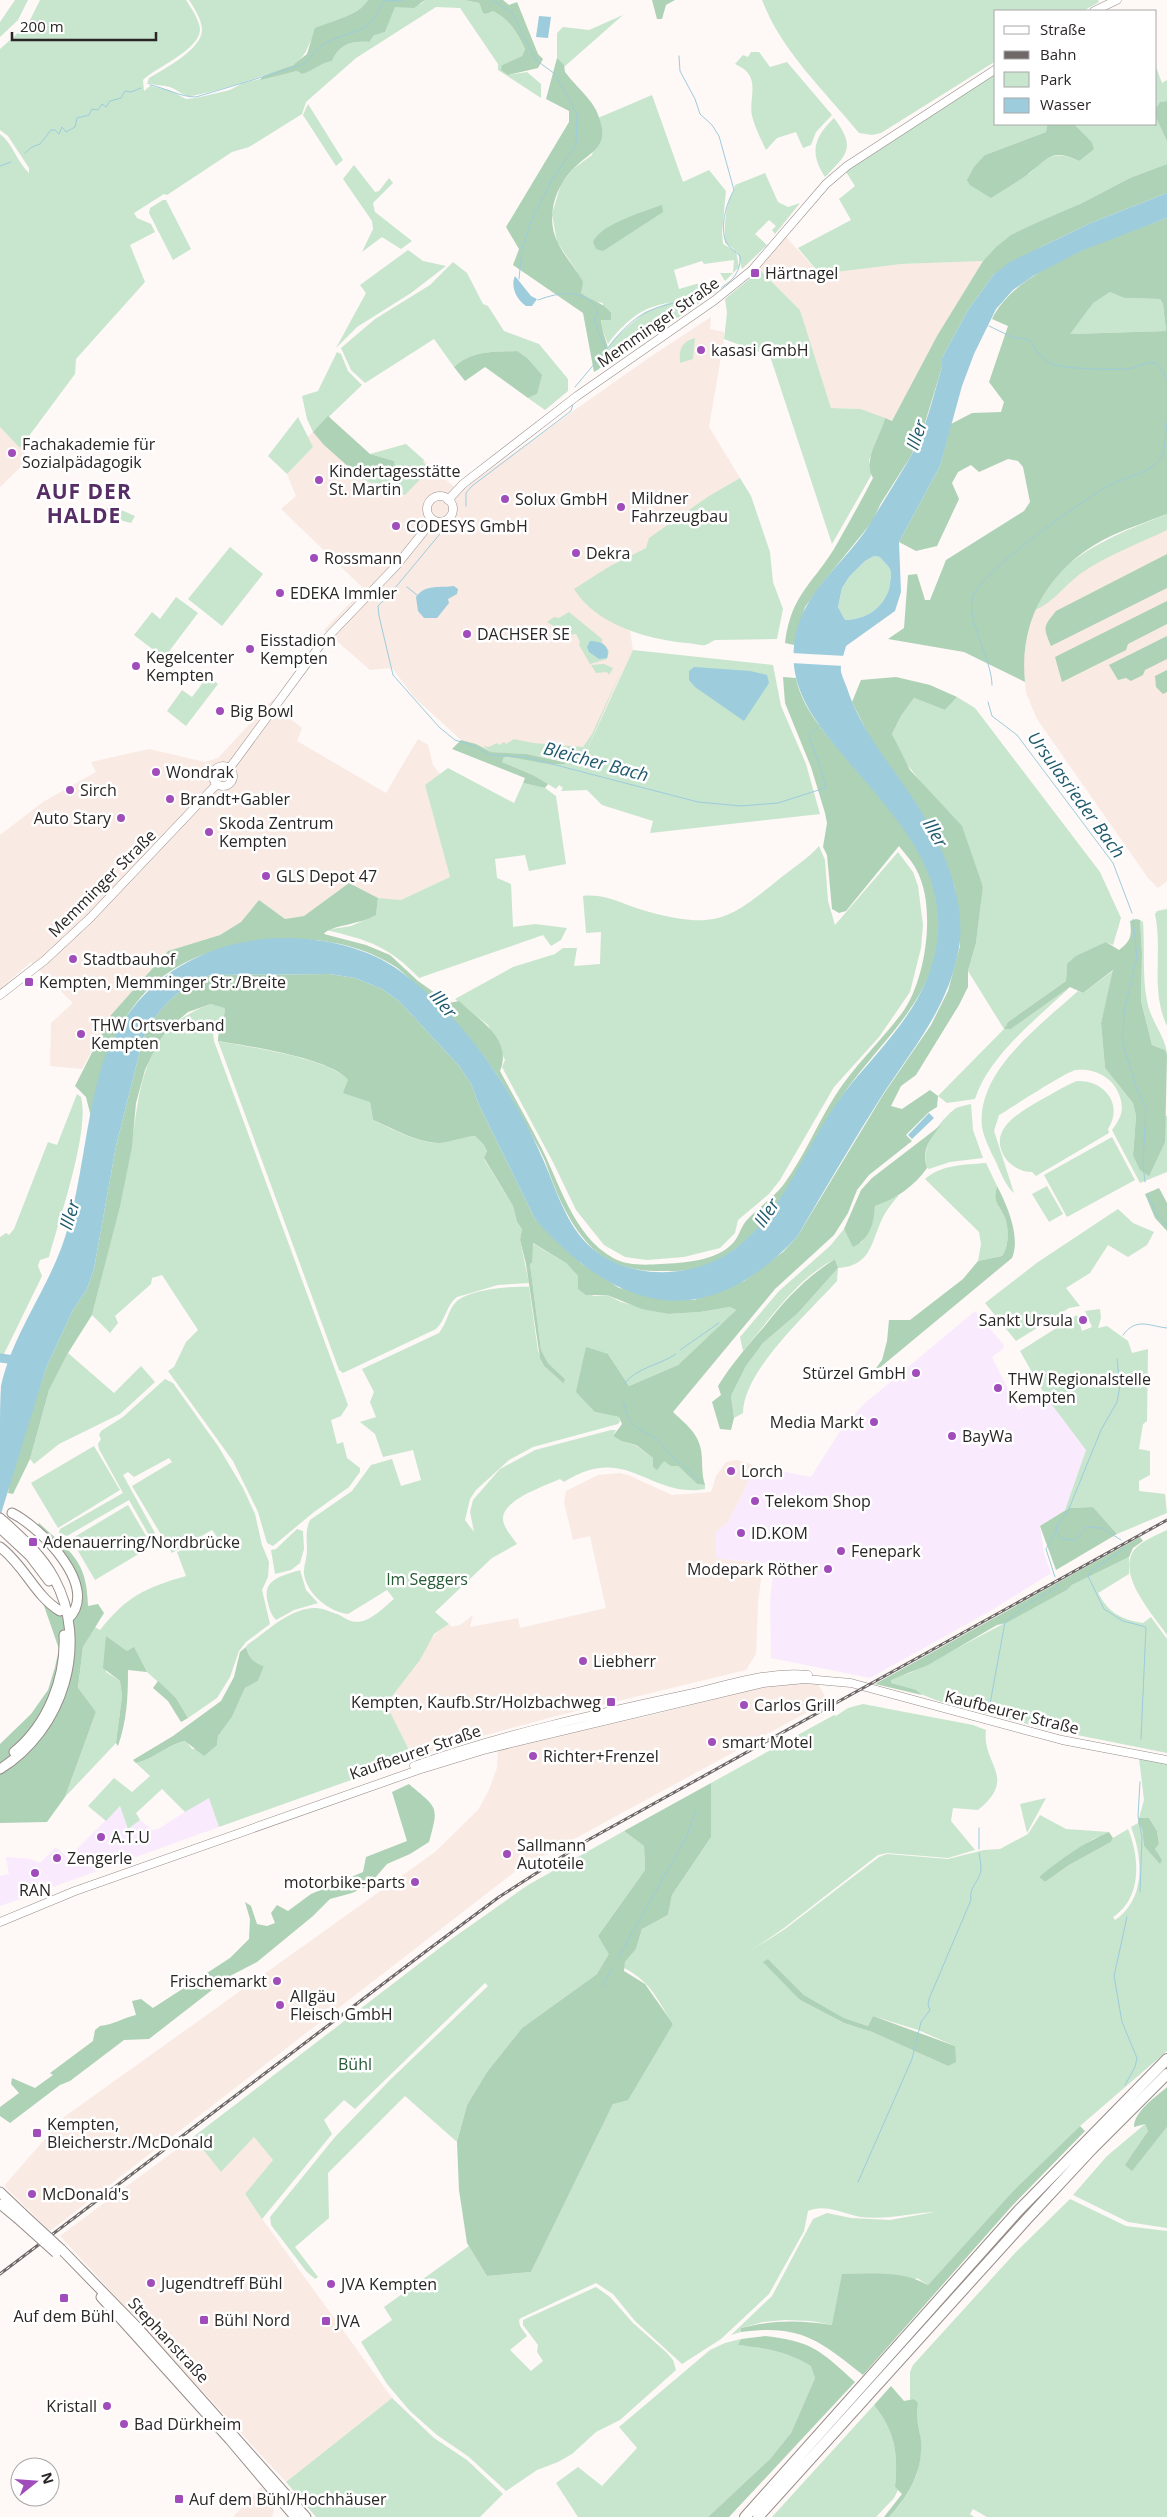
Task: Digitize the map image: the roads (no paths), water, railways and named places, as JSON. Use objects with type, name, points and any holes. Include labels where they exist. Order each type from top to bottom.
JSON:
[{"type":"highway","points":[[745,2517],[1018,2211],[1167,2059]]},
{"type":"highway","points":[[758,2517],[1040,2205],[1167,2074]]},
{"type":"highway","points":[[737,2517],[754,2500],[767,2492]]},
{"type":"main road","points":[[1096,10],[1117,0]]},
{"type":"main road","name":"Memminger Straße","points":[[448,500],[463,484],[569,402],[715,300],[752,270],[826,184],[868,151],[994,70]]},
{"type":"main road","name":"Memminger Straße","points":[[436,497],[448,500],[453,511],[449,519],[441,522],[433,520],[428,510],[430,503],[436,497]]},
{"type":"main road","name":"Memminger Straße","points":[[229,769],[321,644],[396,566],[433,520]]},
{"type":"main road","name":"Memminger Straße","points":[[222,767],[229,769],[232,775],[231,781],[225,786],[217,784],[213,775],[216,770],[222,767]]},
{"type":"main road","name":"Memminger Straße","points":[[0,996],[45,960],[90,918],[217,784]]},
{"type":"main road","points":[[12,1513],[37,1529],[65,1562],[76,1590],[76,1607],[68,1619]]},
{"type":"main road","points":[[0,1518],[39,1566],[53,1589],[64,1628],[64,1653],[55,1694],[46,1713],[19,1748],[0,1763]]},
{"type":"main road","points":[[0,1528],[14,1535],[45,1562],[62,1596],[68,1619],[70,1651],[67,1671],[53,1714],[38,1738],[0,1769]]},
{"type":"main road","points":[[0,1547],[22,1568],[40,1594],[60,1611]]},
{"type":"main road","points":[[40,1594],[48,1594],[53,1589]]},
{"type":"main road","points":[[62,1596],[71,1597],[76,1590]]},
{"type":"main road","name":"Kaufbeurer Straße","points":[[0,1916],[152,1859],[486,1742],[763,1676],[802,1674],[834,1677],[1059,1739],[1167,1760]]},
{"type":"main road","name":"Kaufbeurer Straße","points":[[0,1922],[60,1897],[384,1781],[487,1748],[752,1685],[805,1679],[851,1683]]},
{"type":"main road","name":"Stephanstraße","points":[[0,2192],[20,2215],[95,2287],[163,2360],[295,2517]]},
{"type":"main road","name":"Stephanstraße","points":[[0,2204],[20,2215]]},
{"type":"main road","name":"Stephanstraße","points":[[170,2368],[306,2517]]},
{"type":"water","points":[[539,16],[551,17],[548,38],[536,37]]},
{"type":"water","points":[[1167,193],[1167,218],[1081,251],[1033,276],[1013,290],[996,309],[974,354],[962,386],[940,466],[899,542],[901,592],[895,611],[846,646],[841,672],[855,709],[870,737],[907,789],[935,836],[956,892],[961,930],[954,969],[939,1007],[839,1165],[797,1237],[763,1268],[729,1289],[696,1299],[663,1300],[630,1292],[598,1275],[566,1251],[535,1219],[479,1105],[471,1084],[460,1067],[399,1001],[382,989],[355,978],[329,974],[210,975],[179,992],[170,1000],[154,1018],[143,1039],[116,1146],[94,1269],[87,1289],[73,1310],[46,1368],[0,1517],[1,1386],[14,1347],[51,1273],[66,1234],[76,1194],[100,1072],[110,1045],[124,1020],[141,998],[183,964],[208,952],[235,944],[264,939],[317,940],[353,948],[369,954],[400,971],[445,1010],[483,1055],[500,1079],[529,1130],[563,1206],[576,1230],[593,1249],[609,1260],[627,1267],[646,1271],[684,1270],[720,1258],[736,1248],[754,1232],[783,1195],[818,1133],[844,1093],[890,1039],[911,1010],[927,979],[937,942],[937,909],[930,878],[916,849],[898,821],[832,742],[816,720],[803,697],[795,673],[794,660],[794,646],[798,626],[815,592],[864,533],[911,456],[929,413],[942,367],[942,358],[968,310],[994,274],[1010,262],[1093,222]],"holes":[[[874,556],[880,557],[891,571],[891,579],[886,596],[873,612],[860,618],[845,620],[838,607],[842,588],[849,577],[865,561]]]},
{"type":"water","points":[[515,276],[531,296],[537,299],[532,306],[526,306],[517,297],[513,284]]},
{"type":"water","points":[[454,586],[458,589],[457,594],[448,599],[449,603],[437,618],[424,618],[418,611],[416,597],[428,588]]},
{"type":"water","points":[[590,641],[598,642],[606,647],[608,650],[607,658],[599,659],[589,652],[587,647]]},
{"type":"water","points":[[694,667],[750,671],[767,675],[769,683],[744,721],[695,687],[689,680],[689,671]]},
{"type":"water","points":[[929,1113],[934,1118],[912,1139],[908,1135]]},
{"type":"waterway","name":"Bleicher Bach","points":[[150,85],[184,96],[196,97],[299,66],[306,62],[324,44],[368,25],[374,19],[384,1],[403,0]]},
{"type":"waterway","name":"Bleicher Bach","points":[[493,0],[512,13],[536,60],[555,74],[577,114],[576,145],[552,180],[532,218],[522,249],[519,279]]},
{"type":"waterway","points":[[607,349],[625,328],[642,314],[719,288],[731,280],[738,270],[740,256],[728,245],[723,225],[728,203],[734,190],[719,136],[712,125],[700,114],[695,99],[680,71],[679,56]]},
{"type":"waterway","name":"Bleicher Bach","points":[[25,153],[32,147],[40,144],[51,130],[55,130],[59,134],[62,127],[66,132],[75,127],[77,118],[89,115],[92,109],[98,110],[102,104],[106,107],[110,101],[121,98],[125,91],[131,92],[141,88]]},
{"type":"waterway","name":"Bleicher Bach","points":[[0,166],[11,162]]},
{"type":"waterway","name":"Bleicher Bach","points":[[538,300],[554,295],[578,295],[592,302],[598,309],[594,321],[606,350],[575,387]]},
{"type":"waterway","name":"Ursulasrieder Bach","points":[[989,326],[1012,337],[1030,340],[1041,356],[1055,365],[1086,369],[1120,369],[1156,363],[1167,378]]},
{"type":"waterway","name":"Bleicher Bach","points":[[466,506],[466,493],[472,486],[571,411],[573,404]]},
{"type":"waterway","name":"Ursulasrieder Bach","points":[[992,685],[988,663],[972,614],[974,594],[997,567],[1058,519],[1110,485],[1143,472],[1155,464],[1162,456],[1167,423]]},
{"type":"waterway","name":"Bleicher Bach","points":[[395,588],[444,529]]},
{"type":"waterway","points":[[407,587],[417,595]]},
{"type":"waterway","name":"Bleicher Bach","points":[[386,598],[378,606],[393,675],[439,727],[455,740],[474,746],[490,755],[525,757],[698,802],[741,806],[778,803],[825,788],[809,736],[820,725]]},
{"type":"waterway","name":"Ursulasrieder Bach","points":[[988,702],[992,716],[1017,735],[1113,863],[1132,913]]},
{"type":"waterway","name":"Ursulasrieder Bach","points":[[1133,919],[1137,957],[1124,1012],[1123,1044],[1137,1090],[1146,1107],[1143,1164],[1145,1182]]},
{"type":"waterway","name":"Ursulasrieder Bach","points":[[1148,1195],[1157,1216],[1167,1225]]},
{"type":"waterway","points":[[680,1350],[719,1323]]},
{"type":"waterway","name":"Ursulasrieder Bach","points":[[1123,1335],[1128,1329],[1138,1324],[1167,1328]]},
{"type":"waterway","points":[[623,1385],[641,1370],[676,1354]]},
{"type":"waterway","points":[[0,1358],[23,1361]]},
{"type":"waterway","name":"Ursulasrieder Bach","points":[[1117,1359],[1120,1386],[1117,1402],[1101,1430],[1068,1511],[1057,1525],[1056,1531],[1062,1539],[1075,1540],[1087,1527],[1102,1528],[1121,1540]]},
{"type":"waterway","points":[[623,1401],[629,1419],[633,1424],[660,1442],[698,1481]]},
{"type":"waterway","points":[[1055,1577],[1046,1549],[1056,1531]]},
{"type":"waterway","name":"Ursulasrieder Bach","points":[[1125,1548],[1090,1572],[1088,1576],[1104,1609],[1123,1621],[1146,1627],[1141,1739]]},
{"type":"waterway","points":[[990,1704],[1005,1622],[1029,1603],[1057,1588],[1057,1585]]},
{"type":"waterway","name":"Ursulasrieder Bach","points":[[1140,1782],[1138,1816],[1142,1837],[1140,1892]]},
{"type":"waterway","points":[[618,1958],[687,1836],[696,1810]]},
{"type":"waterway","points":[[979,1828],[979,1849]]},
{"type":"waterway","points":[[858,2182],[912,2059],[921,2022],[930,2010],[928,2005],[929,1999],[971,1900],[971,1892],[981,1870],[979,1853]]},
{"type":"waterway","name":"Ursulasrieder Bach","points":[[1125,2085],[1135,2067],[1137,2058],[1122,2022],[1114,1976],[1127,1917]]},
{"type":"waterway","points":[[602,1987],[612,1968]]},
{"type":"railway","points":[[0,2274],[499,1897],[588,1840],[1167,1520]]},
{"type":"place","name":"Härtnagel","points":[[755,273]]},
{"type":"place","name":"kasasi GmbH","points":[[701,350]]},
{"type":"place","name":"Fachakademie für Sozialpädagogik","points":[[12,453]]},
{"type":"place","name":"Kindertagesstätte St. Martin","points":[[319,480]]},
{"type":"place","name":"Solux GmbH","points":[[505,499]]},
{"type":"place","name":"Mildner Fahrzeugbau","points":[[621,507]]},
{"type":"place","name":"CODESYS GmbH","points":[[396,526]]},
{"type":"place","name":"Dekra","points":[[576,553]]},
{"type":"place","name":"Rossmann","points":[[314,558]]},
{"type":"place","name":"EDEKA Immler","points":[[280,593]]},
{"type":"place","name":"DACHSER SE","points":[[467,634]]},
{"type":"place","name":"Eisstadion Kempten","points":[[250,649]]},
{"type":"place","name":"Kegelcenter Kempten","points":[[136,666]]},
{"type":"place","name":"Big Bowl","points":[[220,711]]},
{"type":"place","name":"Wondrak","points":[[156,772]]},
{"type":"place","name":"Sirch","points":[[70,790]]},
{"type":"place","name":"Brandt+Gabler","points":[[170,799]]},
{"type":"place","name":"Auto Stary","points":[[121,818]]},
{"type":"place","name":"Skoda Zentrum Kempten","points":[[209,832]]},
{"type":"place","name":"GLS Depot 47","points":[[266,876]]},
{"type":"place","name":"Stadtbauhof","points":[[73,959]]},
{"type":"place","name":"Kempten, Memminger Str./Breite","points":[[29,982]]},
{"type":"place","name":"THW Ortsverband Kempten","points":[[81,1034]]},
{"type":"place","name":"Sankt Ursula","points":[[1083,1320]]},
{"type":"place","name":"Stürzel GmbH","points":[[916,1373]]},
{"type":"place","name":"THW Regionalstelle Kempten","points":[[998,1388]]},
{"type":"place","name":"Media Markt","points":[[874,1422]]},
{"type":"place","name":"BayWa","points":[[952,1436]]},
{"type":"place","name":"Lorch","points":[[731,1471]]},
{"type":"place","name":"Telekom Shop","points":[[755,1501]]},
{"type":"place","name":"ID.KOM","points":[[741,1533]]},
{"type":"place","name":"Adenauerring/Nordbrücke","points":[[33,1542]]},
{"type":"place","name":"Fenepark","points":[[841,1551]]},
{"type":"place","name":"Modepark Röther","points":[[828,1569]]},
{"type":"place","name":"Liebherr","points":[[583,1661]]},
{"type":"place","name":"Kempten, Kaufb.Str/Holzbachweg","points":[[611,1702]]},
{"type":"place","name":"Carlos Grill","points":[[744,1705]]},
{"type":"place","name":"smart Motel","points":[[712,1742]]},
{"type":"place","name":"Richter+Frenzel","points":[[533,1756]]},
{"type":"place","name":"A.T.U","points":[[101,1837]]},
{"type":"place","name":"Sallmann Autoteile","points":[[507,1854]]},
{"type":"place","name":"Zengerle","points":[[57,1858]]},
{"type":"place","name":"RAN","points":[[35,1873]]},
{"type":"place","name":"motorbike-parts","points":[[415,1882]]},
{"type":"place","name":"Frischemarkt","points":[[277,1981]]},
{"type":"place","name":"Allgäu Fleisch GmbH","points":[[280,2005]]},
{"type":"place","name":"Kempten, Bleicherstr./McDonald","points":[[37,2133]]},
{"type":"place","name":"McDonald's","points":[[32,2194]]},
{"type":"place","name":"Jugendtreff Bühl","points":[[151,2283]]},
{"type":"place","name":"JVA Kempten","points":[[331,2284]]},
{"type":"place","name":"Auf dem Bühl","points":[[64,2298]]},
{"type":"place","name":"Bühl Nord","points":[[204,2320]]},
{"type":"place","name":"JVA","points":[[326,2321]]},
{"type":"place","name":"Kristall","points":[[107,2406]]},
{"type":"place","name":"Bad Dürkheim","points":[[124,2424]]},
{"type":"place","name":"Auf dem Bühl/Hochhäuser","points":[[179,2499]]},
{"type":"district","name":"AUF DER HALDE","points":[[84,504]]},
{"type":"water label","name":"Iller","points":[[917,435]]},
{"type":"water label","name":"Iller","points":[[935,833]]},
{"type":"water label","name":"Iller","points":[[443,1004]]},
{"type":"water label","name":"Iller","points":[[767,1213]]},
{"type":"water label","name":"Iller","points":[[70,1215]]},
{"type":"park label","name":"Im Seggers","points":[[427,1579]]},
{"type":"park label","name":"Bühl","points":[[355,2064]]}]
